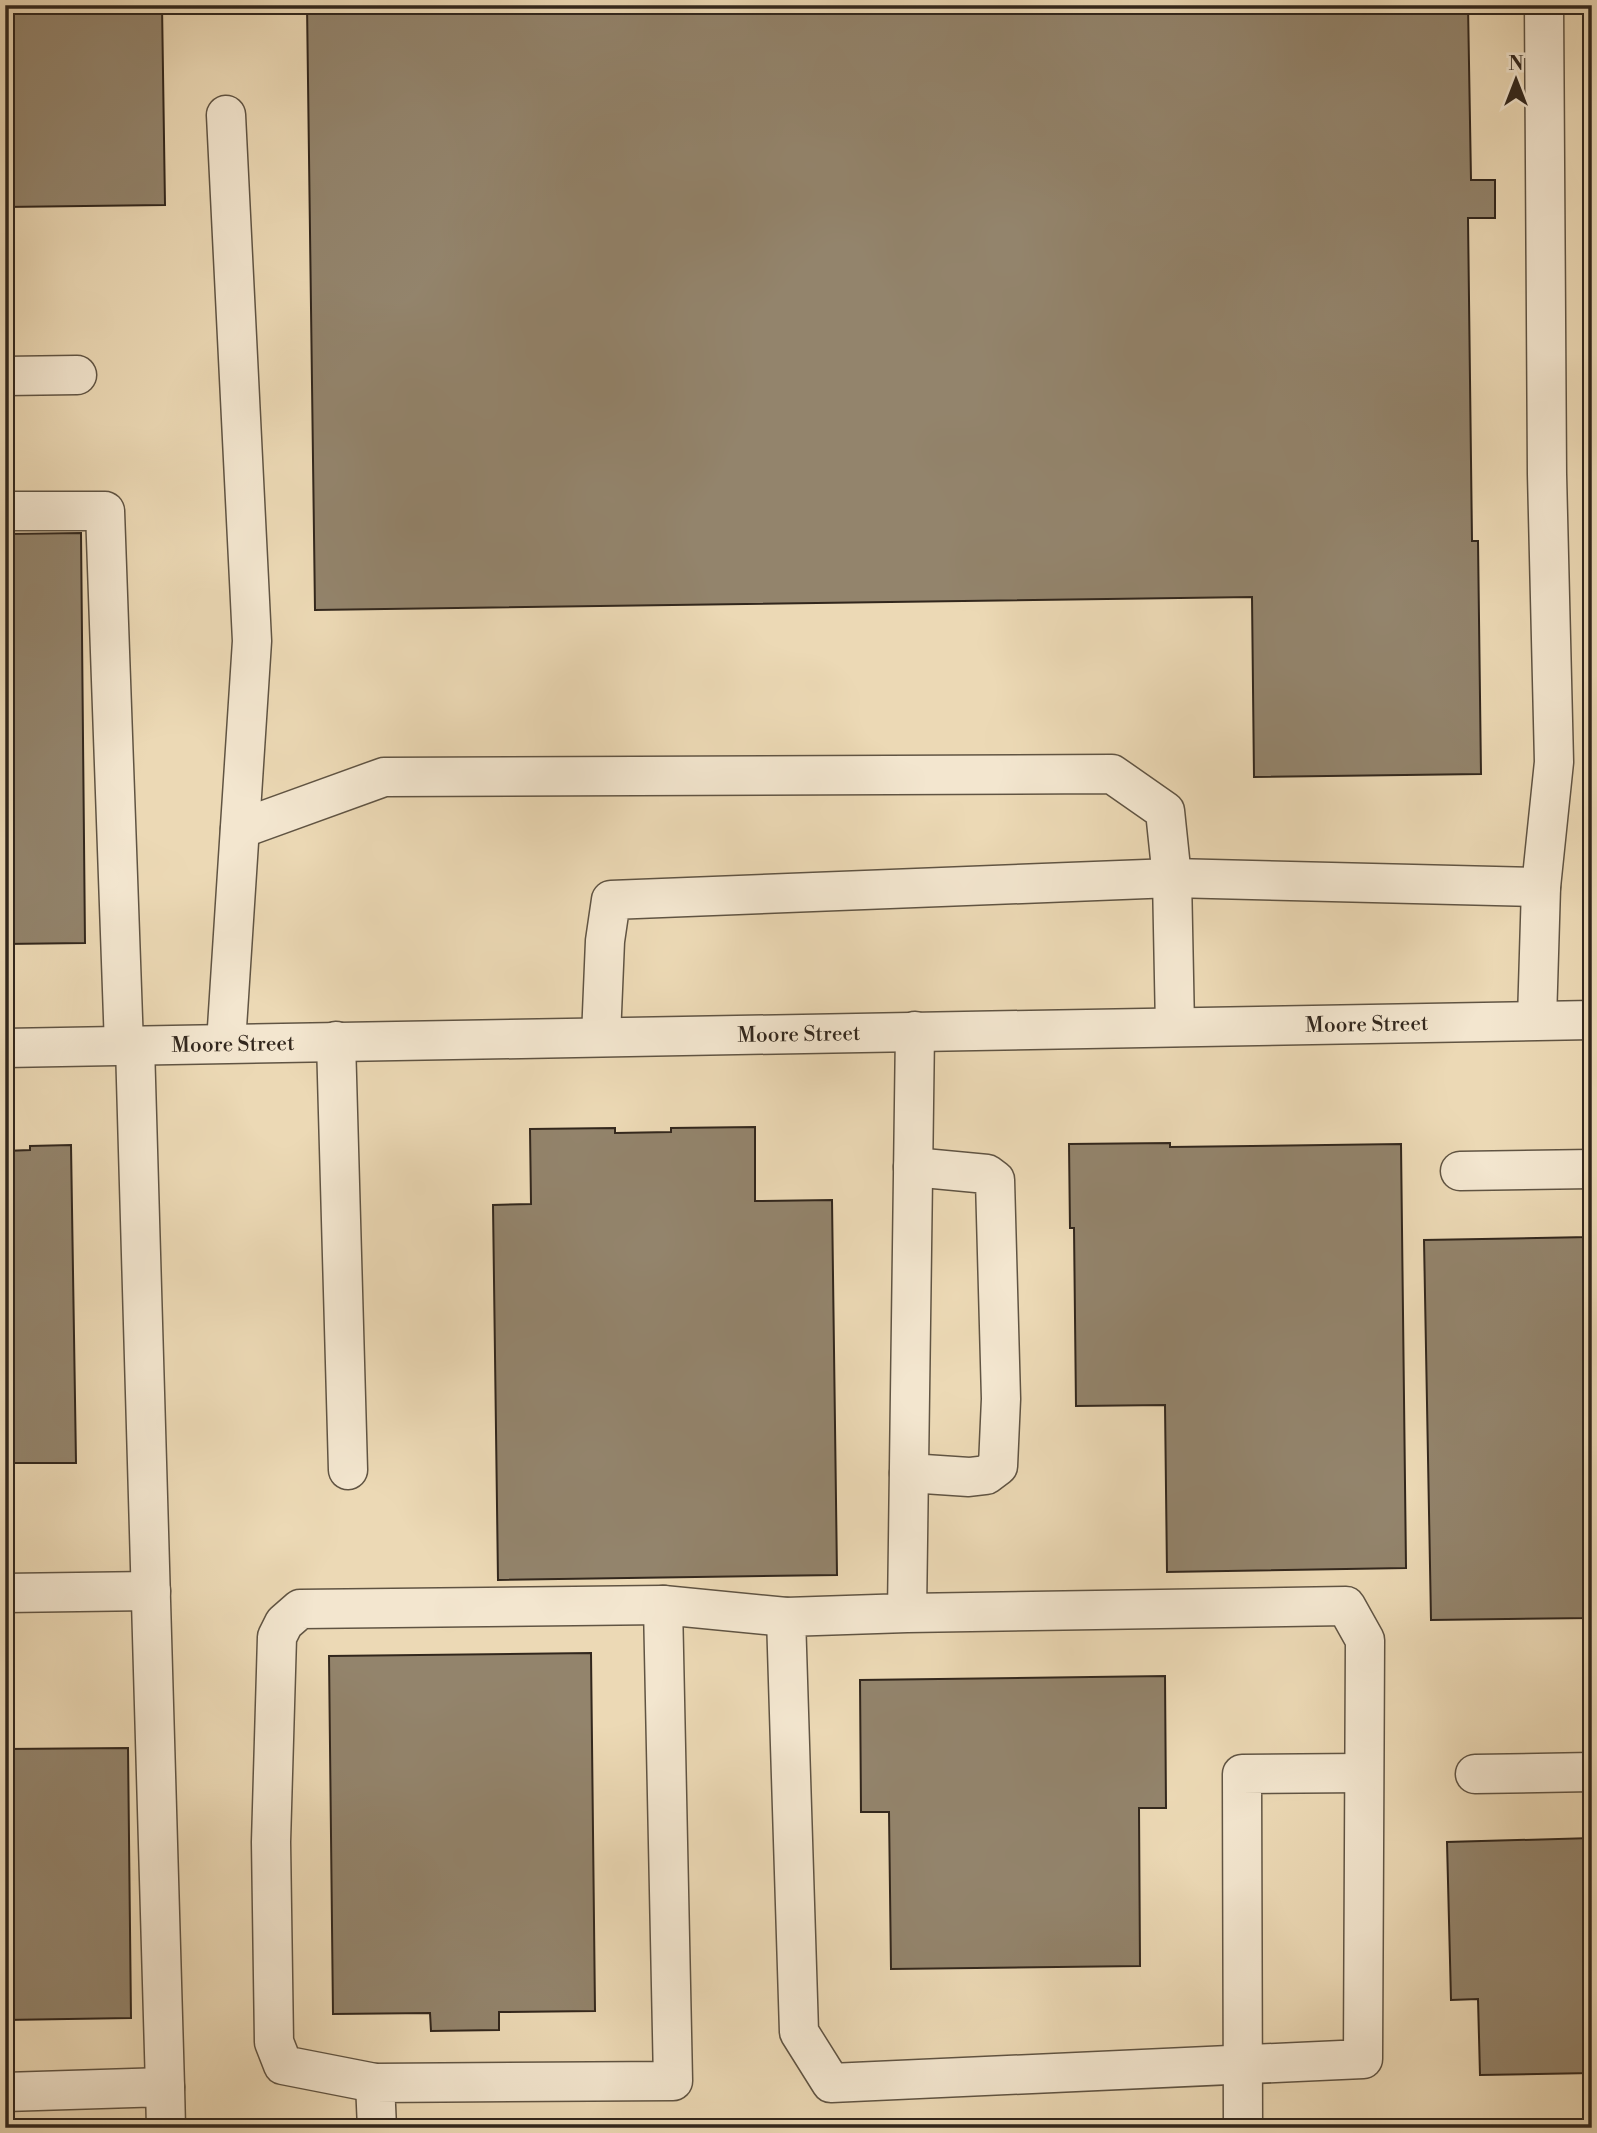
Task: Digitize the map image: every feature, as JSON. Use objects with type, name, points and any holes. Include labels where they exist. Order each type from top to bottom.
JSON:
[{"type":"street","points":[[1537,1020],[1541,887],[1554,762],[1547,474],[1544,5]]},
{"type":"street","points":[[226,115],[252,641],[226,1044]]},
{"type":"street","points":[[5,376],[77,375]]},
{"type":"street","points":[[5,511],[105,511],[130,1045],[151,1591],[166,2128]]},
{"type":"street","points":[[240,829],[384,778],[1112,774],[1165,811],[1172,878],[1175,1027]]},
{"type":"street","points":[[601,1037],[605,941],[611,900],[1172,878],[1541,887]]},
{"type":"street","name":"Moore Street","points":[[5,1048],[1592,1020]]},
{"type":"street","points":[[907,1613],[915,1031]]},
{"type":"street","points":[[336,1041],[348,1470]]},
{"type":"street","points":[[909,1473],[969,1477],[986,1475],[998,1466],[1001,1399],[995,1180],[987,1174],[913,1167]]},
{"type":"street","points":[[1460,1171],[1592,1169]]},
{"type":"street","points":[[5,1593],[151,1591]]},
{"type":"street","points":[[663,1605],[673,2081],[375,2082],[283,2065],[274,2042],[271,1842],[277,1637],[284,1623],[300,1609],[663,1605],[786,1617],[1346,1606],[1365,1640],[1363,2059],[831,2083],[799,2032],[786,1617]]},
{"type":"street","points":[[1475,1774],[1592,1772]]},
{"type":"street","points":[[1243,2128],[1242,1774],[1363,1773]]},
{"type":"street","points":[[375,2082],[377,2128]]},
{"type":"street","points":[[5,2092],[165,2087]]},
{"type":"building","points":[[5,5],[162,5],[165,205],[5,207]]},
{"type":"building","points":[[307,5],[1468,5],[1471,180],[1495,180],[1495,218],[1468,218],[1472,541],[1478,541],[1481,774],[1254,777],[1252,597],[315,610]]},
{"type":"building","points":[[81,533],[85,943],[5,944],[5,534]]},
{"type":"building","points":[[755,1127],[755,1201],[832,1200],[837,1575],[498,1580],[493,1205],[531,1204],[530,1129],[615,1128],[615,1133],[671,1132],[671,1128]]},
{"type":"building","points":[[1170,1143],[1170,1147],[1401,1144],[1406,1568],[1167,1572],[1165,1405],[1076,1406],[1074,1228],[1070,1228],[1069,1144]]},
{"type":"building","points":[[71,1145],[76,1463],[5,1463],[5,1151],[30,1150],[30,1146]]},
{"type":"building","points":[[1589,1231],[1592,1231],[1592,1618],[1431,1620],[1424,1240],[1589,1237]]},
{"type":"building","points":[[591,1653],[595,2011],[499,2012],[499,2030],[431,2031],[430,2013],[333,2014],[329,1656]]},
{"type":"building","points":[[1165,1676],[1166,1808],[1139,1808],[1140,1966],[891,1969],[889,1812],[861,1812],[860,1680]]},
{"type":"building","points":[[128,1748],[131,2018],[5,2020],[5,1749]]},
{"type":"building","points":[[1592,1838],[1592,2073],[1480,2075],[1478,1999],[1451,2000],[1447,1842]]}]
